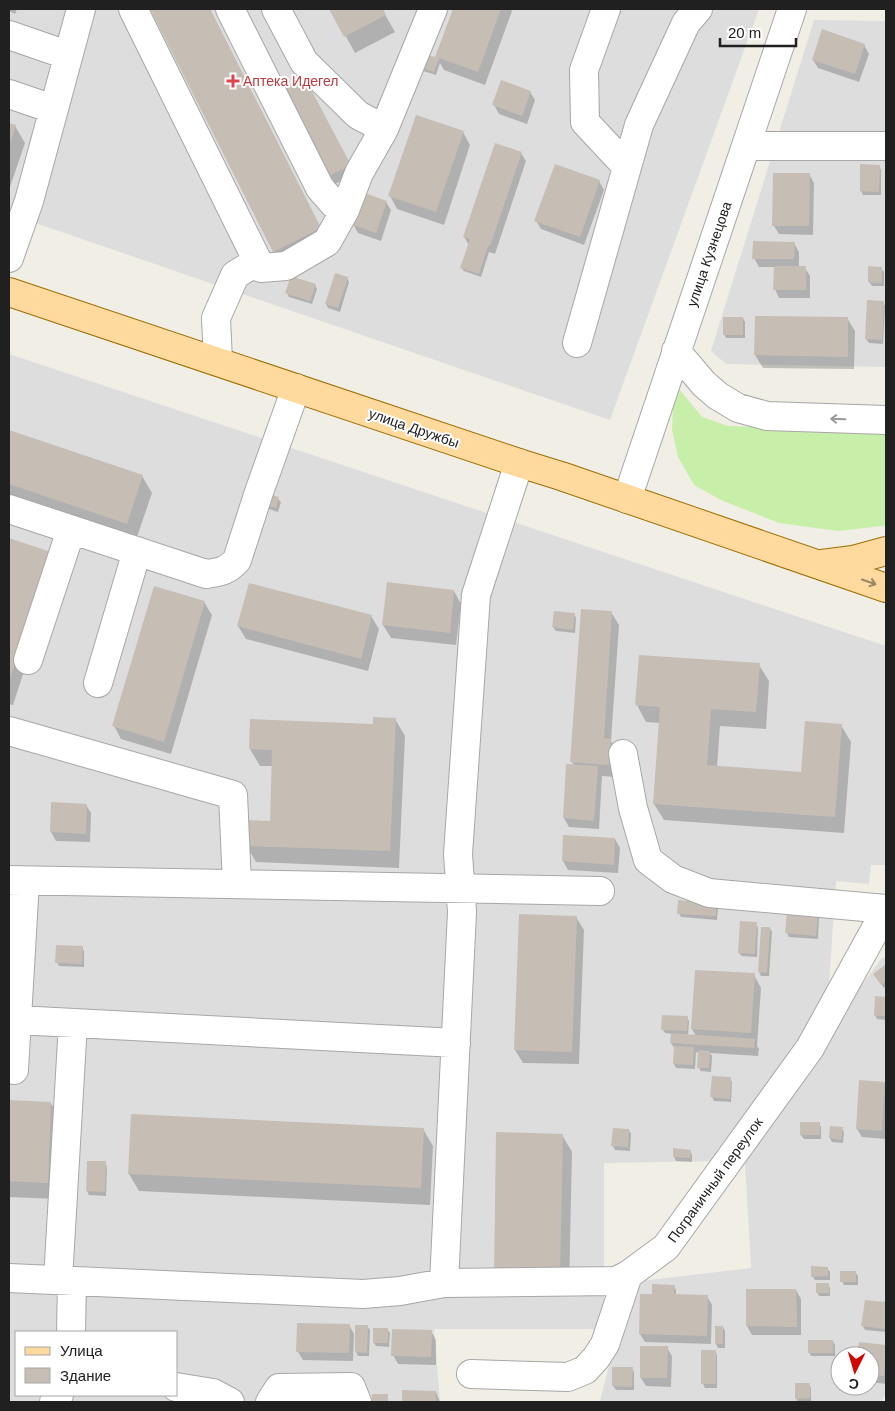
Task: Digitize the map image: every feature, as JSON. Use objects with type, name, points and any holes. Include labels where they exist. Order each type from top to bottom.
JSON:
[{"type":"main road","name":"улица Дружбы","points":[[9,292],[561,476],[886,588]]},
{"type":"main road","name":"улица Дружбы","points":[[818,565],[853,560],[886,551]]},
{"type":"street","points":[[9,258],[19,198],[53,109],[81,9]]},
{"type":"street","points":[[133,9],[261,268],[286,266],[327,242],[345,210],[359,173],[384,129],[433,9]]},
{"type":"street","points":[[230,9],[320,188],[334,204],[345,210]]},
{"type":"street","points":[[276,9],[304,62],[358,115],[384,129]]},
{"type":"street","points":[[606,9],[584,70],[585,122],[627,166]]},
{"type":"street","points":[[577,343],[639,125],[686,24],[698,9]]},
{"type":"street","name":"улица Кузнецова","points":[[627,499],[792,9]]},
{"type":"street","points":[[9,35],[67,55]]},
{"type":"street","points":[[269,84],[304,62]]},
{"type":"street","points":[[9,94],[53,109]]},
{"type":"street","points":[[746,146],[886,146]]},
{"type":"street","points":[[218,361],[216,318],[235,274],[258,261]]},
{"type":"street","points":[[676,351],[704,384],[718,396],[738,408],[768,416],[886,420]]},
{"type":"street","points":[[9,510],[206,574],[230,568],[237,560],[296,388]]},
{"type":"street","points":[[444,1283],[462,912],[458,854],[476,595],[518,463]]},
{"type":"street","points":[[28,660],[71,530]]},
{"type":"street","points":[[98,683],[137,551]]},
{"type":"street","points":[[9,731],[233,795],[236,884]]},
{"type":"street","points":[[622,754],[633,808],[648,860],[673,879],[709,893],[886,909]]},
{"type":"street","points":[[14,1070],[17,1020],[17,880],[600,891]]},
{"type":"street","name":"Пограничный переулок","points":[[628,1276],[666,1247],[810,1048],[886,909]]},
{"type":"street","points":[[17,1020],[456,1043]]},
{"type":"street","points":[[71,1331],[65,1280],[73,1023]]},
{"type":"street","points":[[9,1278],[363,1294],[400,1291],[444,1283],[616,1281],[628,1276]]},
{"type":"street","points":[[471,1374],[568,1376],[585,1370],[605,1344],[628,1276]]},
{"type":"street","points":[[178,1387],[213,1393],[230,1402]]},
{"type":"street","points":[[270,1402],[279,1388],[352,1387],[357,1402]]},
{"type":"shaded area","points":[[9,9],[759,9],[610,420],[9,214]]},
{"type":"shaded area","points":[[814,20],[886,21],[886,367],[726,364],[711,351]]},
{"type":"shaded area","points":[[9,354],[886,646],[886,865],[871,865],[869,884],[836,881],[828,1000],[718,1161],[604,1163],[604,1329],[434,1329],[440,1402],[9,1402]]},
{"type":"shaded area","points":[[886,957],[886,1393],[881,1402],[600,1402],[616,1337],[641,1281],[751,1268],[745,1162],[821,1058],[846,1006],[881,959]]},
{"type":"green space","points":[[671,379],[702,417],[728,426],[886,432],[886,525],[838,531],[779,523],[721,500],[694,485],[678,457],[672,429]]},
{"type":"building","points":[[150,9],[210,9],[321,228],[273,252]]},
{"type":"building","points":[[329,9],[383,9],[386,15],[344,37]]},
{"type":"building","points":[[453,9],[501,9],[478,72],[439,58],[434,72],[419,67],[424,54],[435,57]]},
{"type":"building","points":[[822,29],[865,44],[855,74],[812,60]]},
{"type":"building","points":[[305,78],[351,165],[329,176],[283,89]]},
{"type":"building","points":[[501,80],[531,91],[522,116],[492,105]]},
{"type":"building","points":[[416,115],[464,131],[436,212],[388,196]]},
{"type":"building","points":[[9,123],[16,125],[9,146]]},
{"type":"building","points":[[495,143],[522,152],[479,274],[460,268],[470,239],[463,237]]},
{"type":"building","points":[[555,164],[600,180],[580,237],[534,221]]},
{"type":"building","points":[[860,164],[880,165],[879,192],[860,191]]},
{"type":"building","points":[[773,173],[810,173],[809,226],[772,226]]},
{"type":"building","points":[[362,192],[387,201],[376,233],[351,224]]},
{"type":"building","points":[[753,241],[795,242],[794,259],[752,259]]},
{"type":"building","points":[[774,266],[806,266],[806,290],[773,290]]},
{"type":"building","points":[[868,266],[882,267],[882,283],[868,282]]},
{"type":"building","points":[[335,273],[348,277],[338,308],[325,304]]},
{"type":"building","points":[[291,276],[316,284],[310,301],[285,293]]},
{"type":"building","points":[[867,300],[884,301],[882,340],[865,339]]},
{"type":"building","points":[[755,316],[848,317],[848,357],[754,355]]},
{"type":"building","points":[[723,317],[743,317],[743,335],[723,335]]},
{"type":"building","points":[[9,430],[143,475],[127,524],[9,484]]},
{"type":"building","points":[[268,494],[279,497],[276,508],[265,505]]},
{"type":"building","points":[[9,538],[51,552],[9,682]]},
{"type":"building","points":[[387,582],[454,590],[450,633],[382,625]]},
{"type":"building","points":[[249,583],[372,615],[361,659],[237,626]]},
{"type":"building","points":[[154,586],[205,601],[164,742],[112,726]]},
{"type":"building","points":[[581,609],[612,611],[604,738],[611,739],[609,765],[570,762]]},
{"type":"building","points":[[554,611],[575,613],[573,630],[552,627]]},
{"type":"building","points":[[639,655],[760,663],[756,712],[711,709],[707,765],[801,772],[805,721],[842,724],[835,817],[653,804],[660,707],[635,705]]},
{"type":"building","points":[[373,717],[396,718],[390,851],[245,846],[246,820],[270,821],[272,750],[249,749],[250,719],[373,724]]},
{"type":"building","points":[[566,764],[598,766],[594,821],[563,818]]},
{"type":"building","points":[[51,802],[87,804],[86,834],[50,832]]},
{"type":"building","points":[[563,835],[615,838],[614,865],[562,861]]},
{"type":"building","points":[[678,900],[716,903],[716,916],[677,914]]},
{"type":"building","points":[[787,911],[818,913],[816,936],[785,933]]},
{"type":"building","points":[[519,914],[577,916],[572,1052],[514,1050]]},
{"type":"building","points":[[740,921],[757,922],[755,954],[738,953]]},
{"type":"building","points":[[761,927],[770,927],[767,973],[758,972]]},
{"type":"building","points":[[56,945],[83,946],[82,964],[55,963]]},
{"type":"building","points":[[886,964],[886,981],[881,985],[873,974]]},
{"type":"building","points":[[695,970],[755,973],[751,1033],[691,1029]]},
{"type":"building","points":[[875,996],[886,997],[886,1016],[874,1016]]},
{"type":"building","points":[[662,1015],[688,1016],[687,1031],[661,1030]]},
{"type":"building","points":[[671,1033],[755,1039],[754,1048],[670,1043]]},
{"type":"building","points":[[674,1046],[694,1047],[693,1065],[673,1064]]},
{"type":"building","points":[[698,1050],[710,1051],[709,1068],[697,1068]]},
{"type":"building","points":[[712,1076],[731,1077],[730,1099],[710,1097]]},
{"type":"building","points":[[859,1080],[885,1082],[882,1131],[856,1129]]},
{"type":"building","points":[[9,1100],[51,1102],[48,1183],[9,1181]]},
{"type":"building","points":[[131,1114],[424,1128],[421,1188],[128,1174]]},
{"type":"building","points":[[800,1122],[820,1122],[820,1135],[800,1135]]},
{"type":"building","points":[[830,1126],[843,1127],[841,1140],[829,1138]]},
{"type":"building","points":[[613,1128],[629,1129],[628,1147],[611,1146]]},
{"type":"building","points":[[496,1132],[563,1134],[560,1276],[494,1275]]},
{"type":"building","points":[[673,1148],[691,1150],[690,1158],[673,1157]]},
{"type":"building","points":[[87,1161],[106,1161],[105,1192],[86,1191]]},
{"type":"building","points":[[811,1266],[828,1267],[828,1276],[811,1277]]},
{"type":"building","points":[[840,1271],[856,1271],[856,1282],[840,1282]]},
{"type":"building","points":[[816,1283],[829,1283],[829,1293],[816,1293]]},
{"type":"building","points":[[652,1284],[675,1285],[674,1294],[708,1295],[707,1336],[639,1334],[640,1294],[652,1294]]},
{"type":"building","points":[[746,1289],[796,1289],[797,1327],[746,1326]]},
{"type":"building","points":[[865,1300],[886,1302],[886,1329],[861,1326]]},
{"type":"building","points":[[297,1323],[350,1324],[349,1353],[296,1352]]},
{"type":"building","points":[[355,1325],[368,1325],[367,1353],[355,1352]]},
{"type":"building","points":[[715,1326],[723,1326],[723,1344],[715,1344]]},
{"type":"building","points":[[373,1328],[388,1328],[388,1343],[373,1343]]},
{"type":"building","points":[[392,1329],[432,1330],[431,1357],[391,1356]]},
{"type":"building","points":[[808,1340],[833,1340],[833,1346],[830,1346],[830,1353],[808,1353]]},
{"type":"building","points":[[859,1342],[886,1345],[884,1376],[880,1376],[880,1346],[858,1346]]},
{"type":"building","points":[[640,1346],[668,1346],[667,1378],[640,1378]]},
{"type":"building","points":[[701,1350],[716,1350],[716,1384],[701,1384]]},
{"type":"building","points":[[612,1367],[633,1367],[632,1387],[612,1386]]},
{"type":"building","points":[[795,1383],[810,1383],[810,1398],[795,1399]]},
{"type":"building","points":[[402,1390],[436,1391],[436,1402],[402,1402]]},
{"type":"building","points":[[372,1394],[388,1394],[388,1402],[372,1402]]},
{"type":"place","name":"Аптека Идегел","points":[[233,81]]}]
